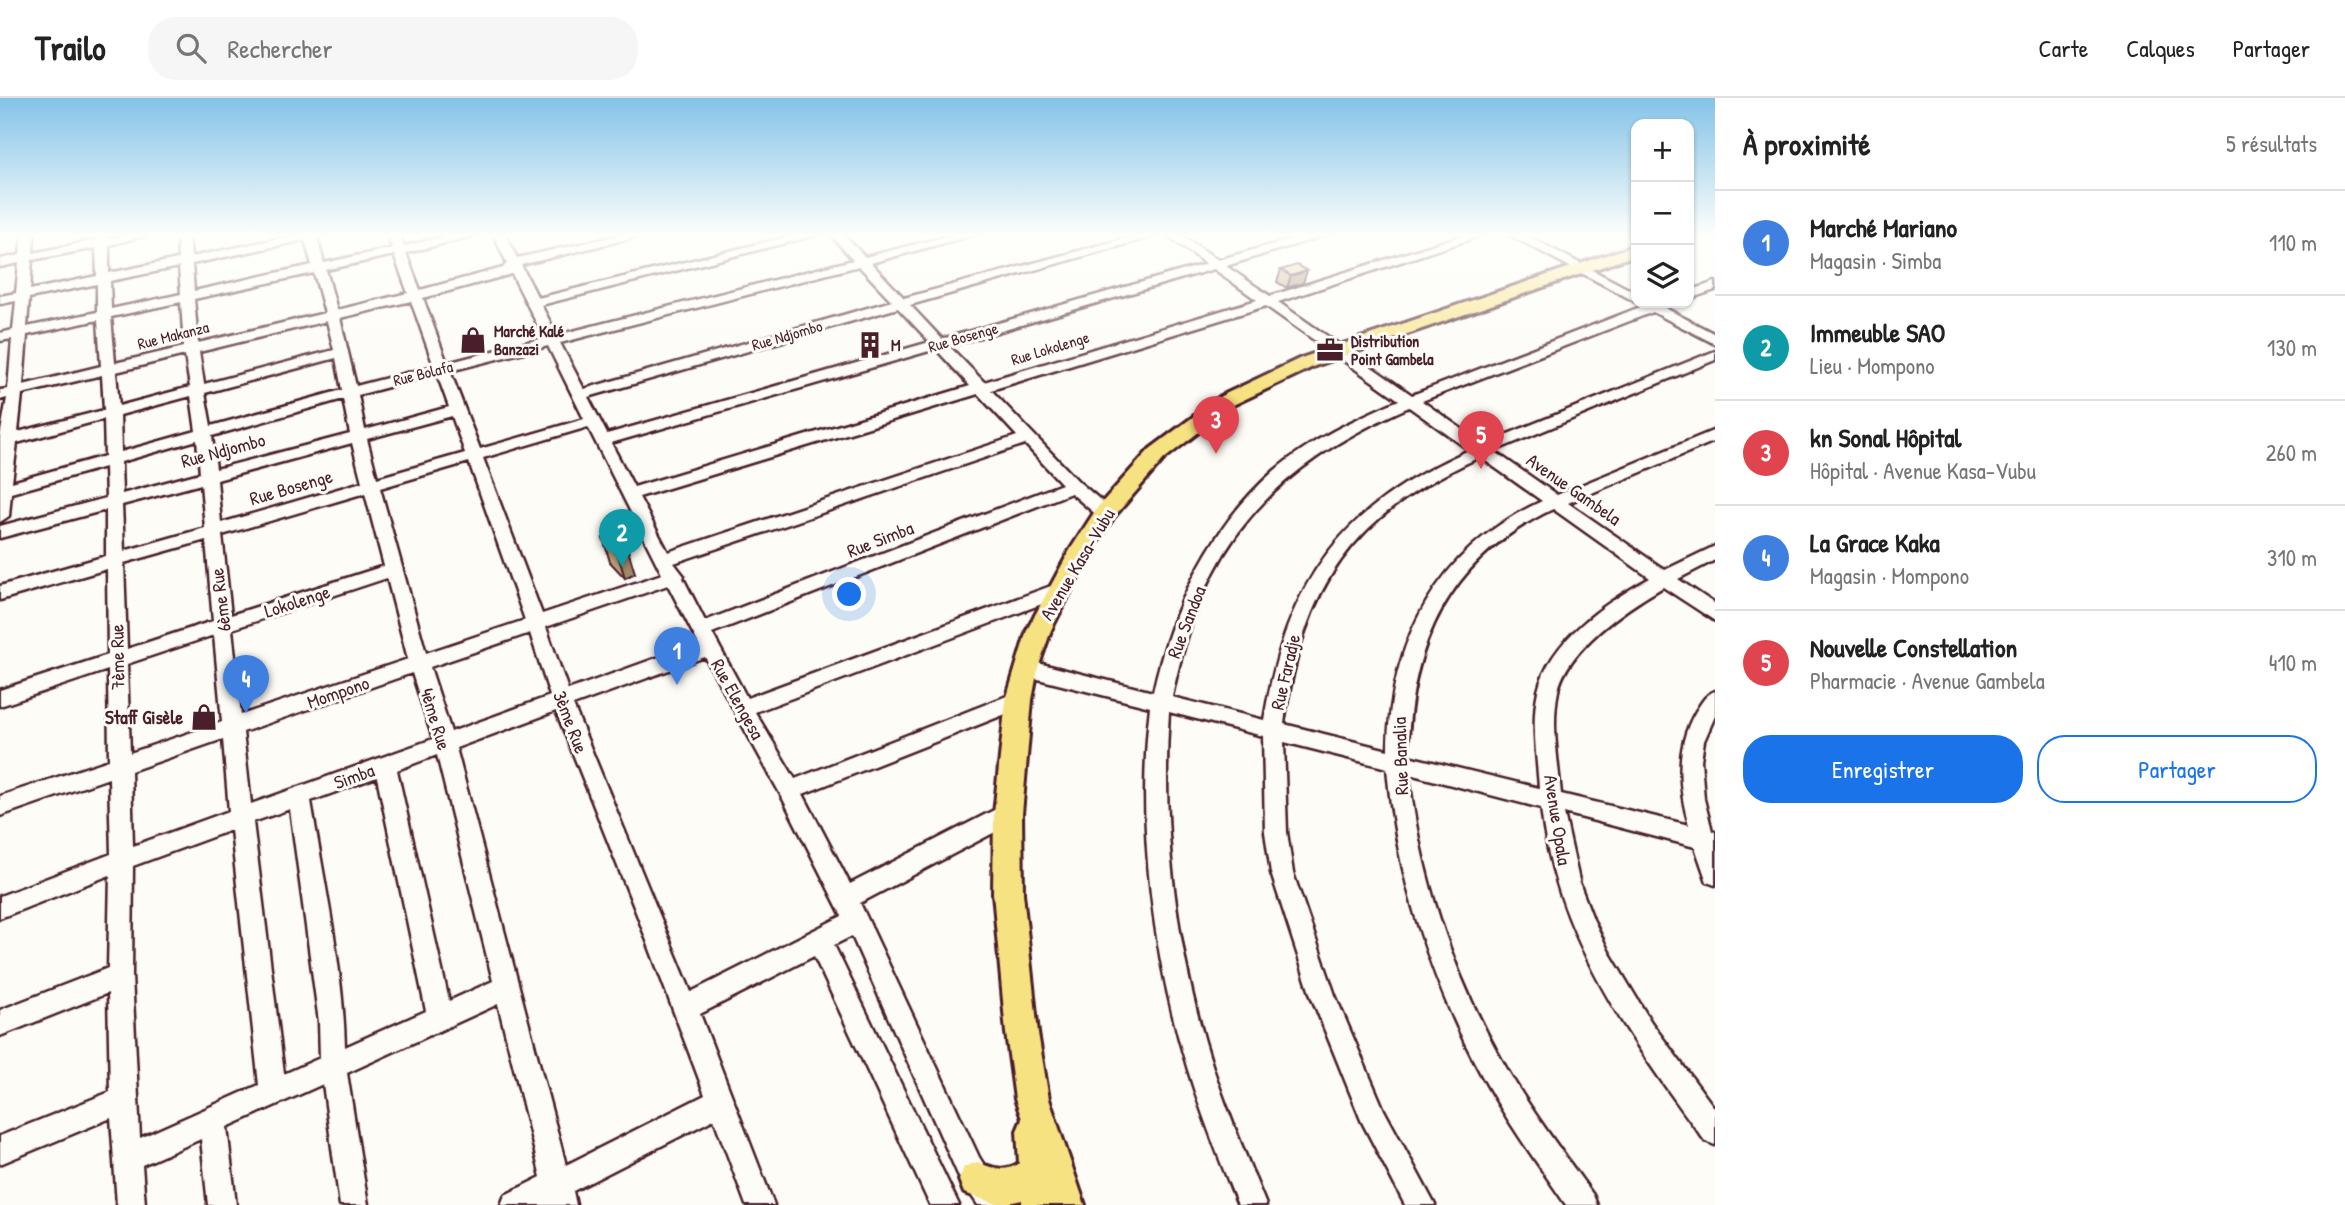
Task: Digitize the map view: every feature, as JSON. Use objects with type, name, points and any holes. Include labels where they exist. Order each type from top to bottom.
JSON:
[{"type":"main road","name":"Avenue Kasa-Vubu","points":[[1067,1205],[1032,1098],[1008,893],[1008,814],[1019,700],[1038,630],[1105,513],[1157,454],[1209,413],[1271,378],[1339,351],[1532,286]]},
{"type":"main road","points":[[980,1189],[991,1186],[1038,1188],[1032,1098]]},
{"type":"street","points":[[0,516],[8,393],[16,365],[23,286]]},
{"type":"street","points":[[0,300],[67,286]]},
{"type":"street","name":"7ème Rue","points":[[103,286],[111,414],[118,660],[123,1100],[131,1205]]},
{"type":"street","name":"6ème Rue","points":[[187,286],[191,348],[204,433],[206,475],[273,1091]]},
{"type":"street","points":[[0,337],[239,286]]},
{"type":"street","name":"4ème Rue","points":[[323,286],[342,352],[358,436],[419,664],[444,742],[559,1194]]},
{"type":"street","name":"3ème Rue","points":[[412,286],[440,369],[536,624],[562,702],[650,916],[760,1205]]},
{"type":"street","name":"Rue Makanza","points":[[8,393],[456,286]]},
{"type":"street","name":"Rue Elengesa","points":[[526,286],[629,494],[742,708],[790,790],[857,921],[980,1189]]},
{"type":"street","points":[[536,303],[606,286]]},
{"type":"street","name":"Rue Bolafa","points":[[2,490],[350,392],[770,286]]},
{"type":"street","points":[[885,286],[1073,486],[1105,513]]},
{"type":"street","name":"Rue Ndjombo","points":[[581,394],[965,286]]},
{"type":"street","name":"Rue Bosenge","points":[[604,440],[1143,286]]},
{"type":"street","name":"Avenue Gambela","points":[[1245,286],[1715,614]]},
{"type":"street","name":"Rue Lokolenge","points":[[629,494],[1317,286]]},
{"type":"street","points":[[1615,286],[1631,294]]},
{"type":"street","points":[[1694,293],[1715,286]]},
{"type":"street","name":"Rue Sandoa","points":[[1252,1205],[1195,1053],[1169,941],[1156,821],[1160,703],[1177,638],[1198,587],[1245,513],[1279,476],[1347,428],[1638,308]]},
{"type":"street","points":[[1659,308],[1715,340]]},
{"type":"street","points":[[4,441],[342,352]]},
{"type":"street","name":"Rue Faradje","points":[[1421,1205],[1374,1120],[1323,996],[1282,873],[1276,832],[1273,728],[1281,676],[1293,633],[1316,583],[1350,535],[1387,502],[1451,464],[1482,450],[1715,355]]},
{"type":"street","points":[[0,369],[16,365]]},
{"type":"street","name":"Rue Ndjombo","points":[[0,532],[457,410]]},
{"type":"street","name":"Rue Bosenge","points":[[0,593],[593,421]]},
{"type":"street","name":"Rue Banalia","points":[[1583,1205],[1527,1125],[1481,1046],[1455,989],[1409,855],[1401,809],[1397,714],[1406,670],[1422,625],[1439,594],[1485,542],[1504,527],[1555,502],[1715,435]]},
{"type":"street","name":"Mompono","points":[[0,806],[536,624],[670,568],[1027,438]]},
{"type":"street","name":"Rue Simba","points":[[705,639],[1073,486]]},
{"type":"street","name":"Avenue Opala","points":[[1715,552],[1632,595],[1594,625],[1568,652],[1551,680],[1547,711],[1551,801],[1558,845],[1568,879],[1602,964],[1650,1045],[1715,1132]]},
{"type":"street","name":"Lokolenge","points":[[0,698],[395,569]]},
{"type":"street","points":[[742,708],[1058,591]]},
{"type":"street","name":"Simba","points":[[0,907],[444,742],[562,702],[705,639]]},
{"type":"street","points":[[1026,668],[1160,703],[1273,728],[1709,840]]},
{"type":"street","points":[[1715,699],[1700,723],[1691,753],[1693,795],[1709,840],[1715,874]]},
{"type":"street","points":[[790,790],[1019,700]]},
{"type":"street","points":[[385,765],[440,1017]]},
{"type":"street","points":[[299,796],[332,1022],[333,1065],[354,1205]]},
{"type":"street","points":[[845,899],[1008,814]]},
{"type":"street","points":[[684,1009],[857,921]]},
{"type":"street","points":[[819,940],[945,1205]]},
{"type":"street","points":[[0,1023],[120,976]]},
{"type":"street","points":[[127,1158],[508,987]]},
{"type":"street","points":[[0,1150],[123,1100]]},
{"type":"street","points":[[515,1205],[559,1194],[720,1102]]},
{"type":"street","points":[[212,1119],[222,1205]]},
{"type":"building","points":[[613,533],[628,550],[618,555],[603,538]]},
{"type":"place","name":"Marché Kalé Banzazi","points":[[473,340]]},
{"type":"place","name":"M","points":[[870,345]]},
{"type":"place","name":"Distribution Point Gambela","points":[[1330,350]]},
{"type":"place","name":"kn Sonal Hôpital","points":[[1216,454]]},
{"type":"place","name":"Nouvelle Constellation","points":[[1481,469]]},
{"type":"place","name":"Immeuble SAO","points":[[622,567]]},
{"type":"place","name":"Marché Mariano","points":[[677,685]]},
{"type":"place","name":"La Grace Kaka","points":[[246,713]]},
{"type":"place","name":"Staff Gisèle","points":[[204,717]]}]
